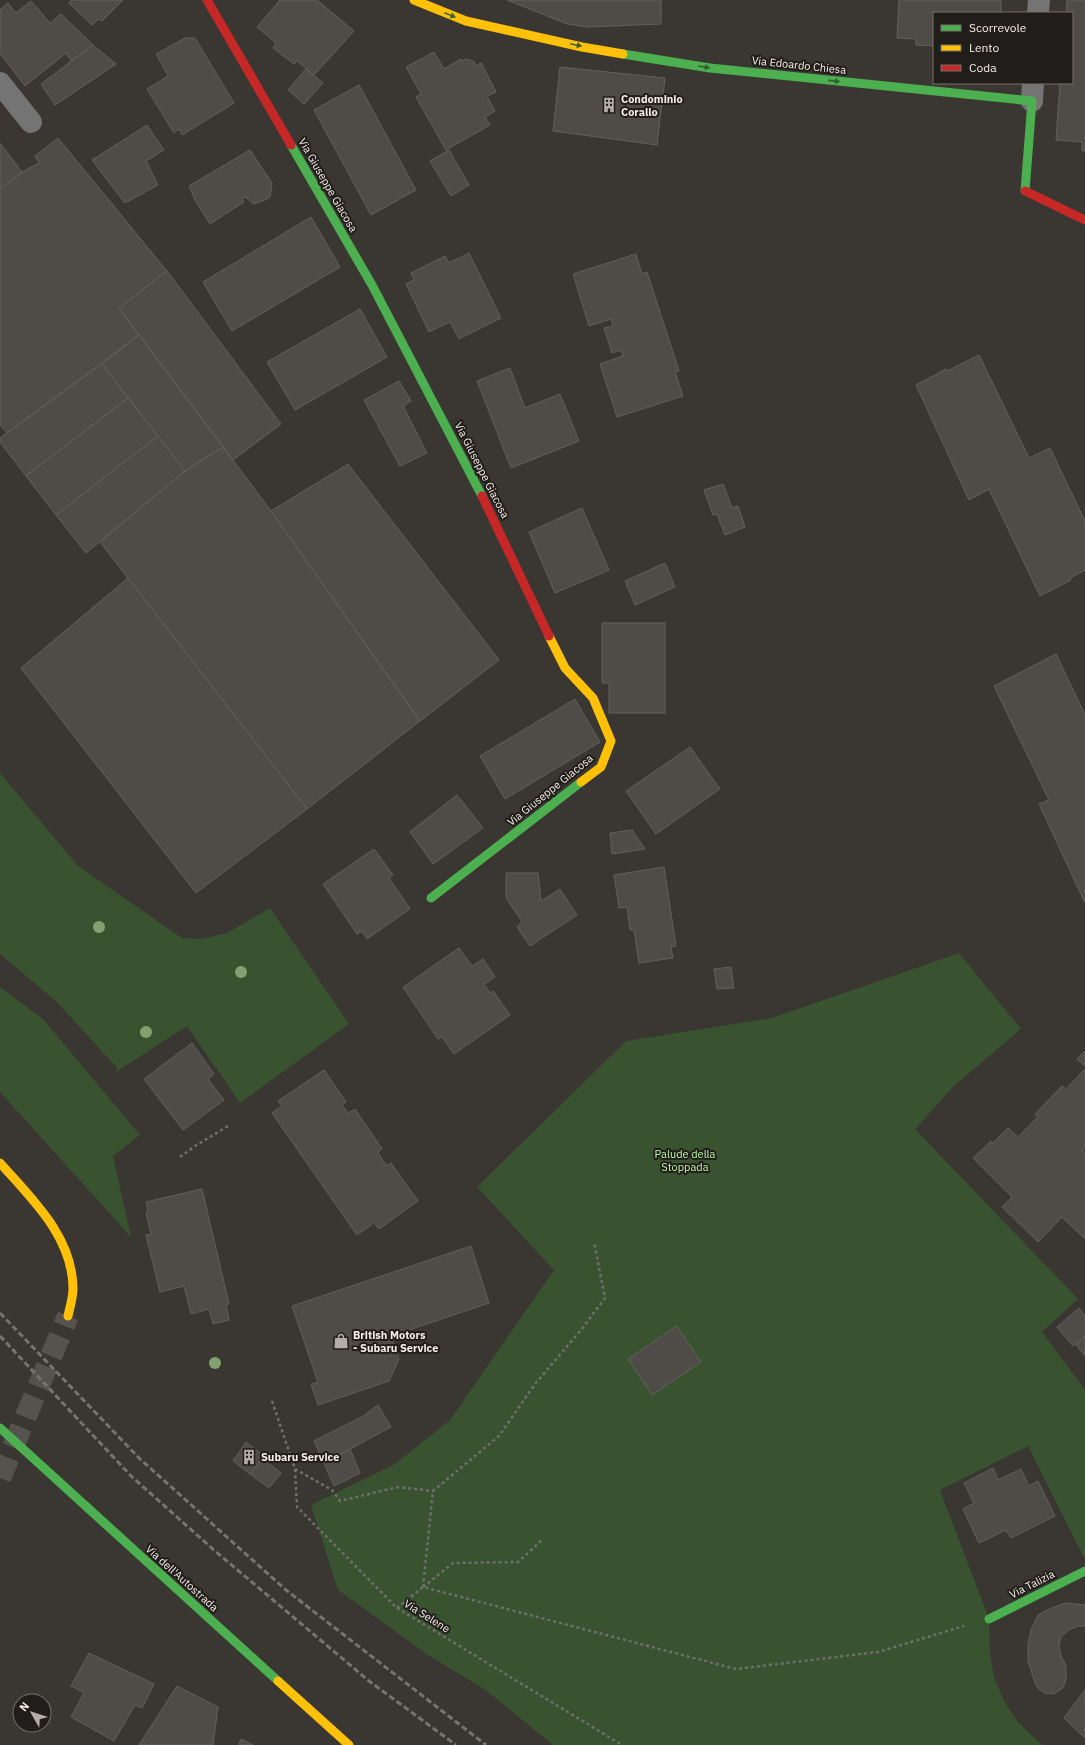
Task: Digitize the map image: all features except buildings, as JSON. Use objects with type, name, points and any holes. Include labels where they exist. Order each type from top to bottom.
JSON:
[{"type":"main road","name":"Via Giuseppe Giacosa","points":[[207,0],[372,285],[465,461],[565,668],[593,698],[611,741],[601,767],[431,898]]},
{"type":"main road","name":"Via Edoardo Chiesa","points":[[414,0],[466,21],[582,47],[710,68],[1033,92],[1026,192],[1085,220]]},
{"type":"main road","points":[[0,1163],[47,1216],[60,1241],[70,1265],[73,1289],[68,1316]]},
{"type":"main road","name":"Via dell'Autostrada","points":[[0,1428],[349,1745]]},
{"type":"main road","name":"Via Talizia","points":[[989,1619],[1085,1571]]},
{"type":"street","points":[[1038,12],[1040,0]]},
{"type":"street","points":[[0,82],[31,122]]},
{"type":"path","points":[[180,1157],[228,1126]]},
{"type":"path","points":[[423,1587],[433,1491],[499,1436],[535,1384],[581,1330],[605,1298],[594,1242]]},
{"type":"path","name":"Via Selene","points":[[272,1401],[295,1469],[297,1507],[397,1608],[622,1745]]},
{"type":"path","points":[[295,1469],[332,1490],[340,1501],[398,1487],[433,1491]]},
{"type":"path","points":[[397,1608],[453,1563],[518,1562],[542,1539]]},
{"type":"path","points":[[423,1587],[736,1669],[878,1652],[989,1619]]},
{"type":"green space","points":[[0,773],[78,866],[182,938],[201,939],[227,933],[270,908],[349,1024],[240,1103],[187,1026],[116,1072],[117,1068],[57,1002],[0,954]]},
{"type":"green space","name":"Palude della Stoppada","points":[[959,953],[1021,1029],[954,1086],[915,1129],[1078,1299],[1042,1332],[1085,1390],[1085,1557],[1084,1558],[1028,1446],[940,1490],[989,1619],[990,1653],[994,1677],[1004,1701],[1017,1721],[1042,1745],[553,1745],[487,1691],[428,1655],[338,1590],[311,1505],[395,1464],[450,1420],[554,1270],[477,1187],[626,1041],[772,1018]]},
{"type":"green space","points":[[0,987],[43,1019],[140,1135],[113,1156],[131,1237],[0,1092]]},
{"type":"tunnel","points":[[0,1478],[68,1316]]},
{"type":"railway","points":[[0,1313],[140,1459],[286,1590],[486,1745]]},
{"type":"railway","points":[[0,1336],[132,1477],[215,1551],[369,1681],[456,1745]]},
{"type":"traffic: fast","points":[[623,54],[710,68],[1032,101],[1025,191]]},
{"type":"traffic: fast","points":[[291,145],[372,285],[482,496]]},
{"type":"traffic: fast","points":[[431,898],[581,782]]},
{"type":"traffic: fast","points":[[0,1428],[278,1681]]},
{"type":"traffic: fast","points":[[989,1619],[1085,1571]]},
{"type":"traffic: slow","points":[[414,0],[466,21],[582,47],[623,54]]},
{"type":"traffic: slow","points":[[549,636],[565,668],[593,698],[611,741],[601,767],[581,782]]},
{"type":"traffic: slow","points":[[0,1163],[37,1205],[58,1236],[66,1252],[71,1270],[73,1289],[68,1316]]},
{"type":"traffic: slow","points":[[278,1681],[349,1745]]},
{"type":"traffic: jam","points":[[207,0],[291,145]]},
{"type":"traffic: jam","points":[[1025,191],[1085,220]]},
{"type":"traffic: jam","points":[[482,496],[549,636]]},
{"type":"place","name":"Condominio Corallo","points":[[609,105]]},
{"type":"place","name":"British Motors - Subaru Service","points":[[341,1341]]},
{"type":"place","name":"Subaru Service","points":[[249,1457]]}]
